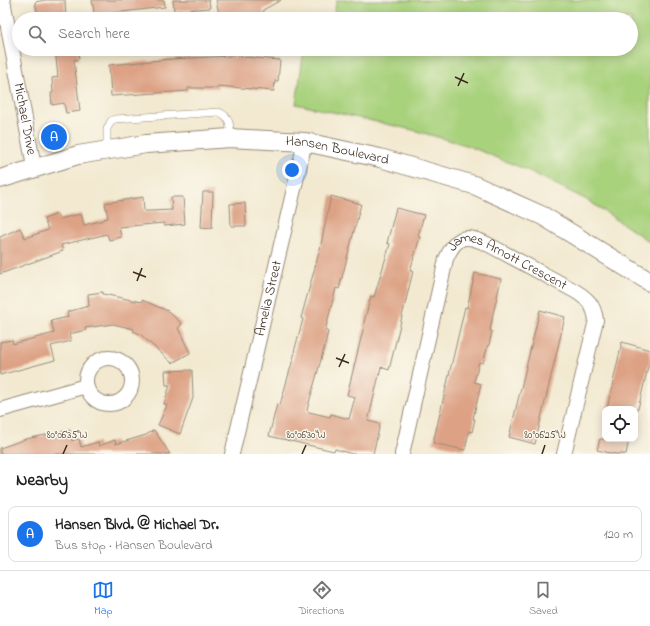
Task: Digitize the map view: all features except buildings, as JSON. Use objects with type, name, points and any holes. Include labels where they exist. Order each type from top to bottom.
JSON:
[{"type":"street","name":"Michael Drive","points":[[3,0],[12,48]]},
{"type":"street","name":"Michael Drive","points":[[13,56],[34,167]]},
{"type":"street","name":"Hansen Boulevard","points":[[0,179],[34,167],[78,155],[146,144],[230,138],[305,142],[380,158],[474,185],[543,216],[650,282]]},
{"type":"street","name":"Amelia Street","points":[[232,454],[305,142]]},
{"type":"street","name":"James Arnott Crescent","points":[[402,454],[446,259],[452,247],[460,239],[466,237],[479,240],[576,291],[586,298],[594,308],[596,320],[564,454]]},
{"type":"street","points":[[0,410],[86,386]]},
{"type":"lane","points":[[107,150],[107,129],[110,121],[115,119],[219,112],[225,115],[229,120],[230,138]]},
{"type":"green space","points":[[337,0],[650,0],[650,242],[589,201],[527,170],[466,145],[413,130],[296,104],[304,56],[638,56],[638,12],[334,12]]},
{"type":"place","name":"Hansen Blvd. @ Michael Dr.","points":[[54,137]]}]
